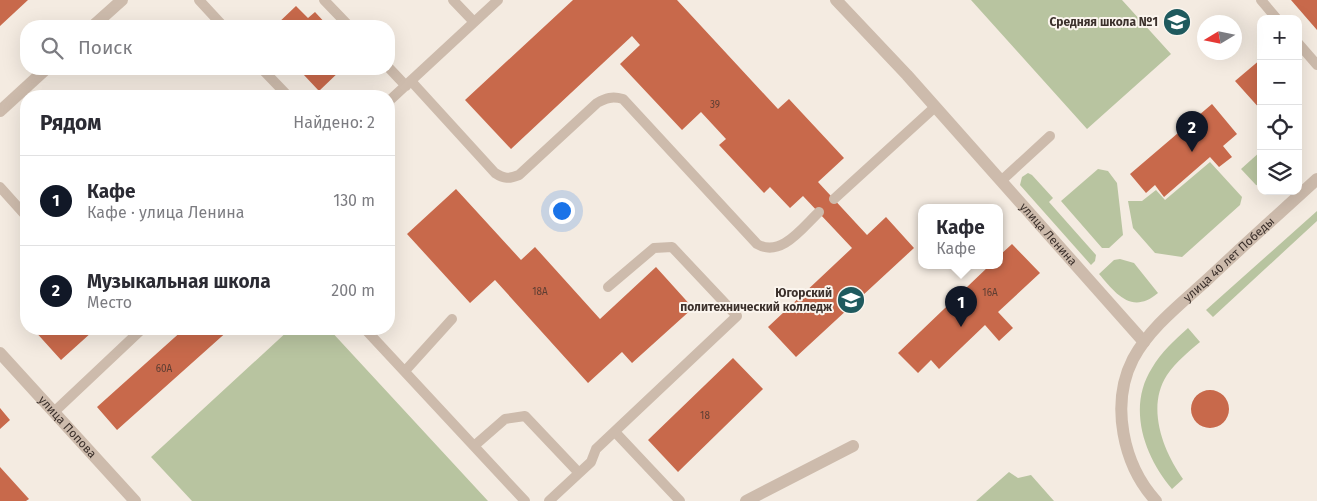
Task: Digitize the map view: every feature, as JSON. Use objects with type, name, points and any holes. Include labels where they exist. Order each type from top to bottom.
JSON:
[{"type":"street","points":[[100,20],[122,0]]},
{"type":"street","name":"улица Ленина","points":[[836,0],[935,107],[1144,342]]},
{"type":"street","points":[[23,90],[39,75]]},
{"type":"street","points":[[0,111],[20,93]]},
{"type":"street","name":"улица 40 лет Победы","points":[[1144,342],[1182,303],[1317,178]]},
{"type":"street","points":[[1144,342],[1127,374],[1122,402],[1122,417],[1132,462],[1146,490],[1156,501]]},
{"type":"street","name":"улица Попова","points":[[0,353],[135,501]]},
{"type":"street","points":[[746,501],[853,446]]},
{"type":"lane","points":[[199,0],[217,20]]},
{"type":"lane","points":[[324,0],[343,20]]},
{"type":"lane","points":[[453,0],[474,22]]},
{"type":"lane","points":[[395,95],[498,0]]},
{"type":"lane","points":[[1261,0],[1274,15]]},
{"type":"lane","points":[[1302,48],[1317,65]]},
{"type":"lane","points":[[395,73],[408,83],[502,178],[510,179],[519,175],[597,103],[606,98],[615,97],[623,99],[757,244],[764,248],[774,249],[783,245],[819,212]]},
{"type":"lane","points":[[268,75],[282,90]]},
{"type":"lane","points":[[834,199],[935,107]]},
{"type":"lane","points":[[1001,181],[1050,136]]},
{"type":"lane","points":[[0,187],[20,209]]},
{"type":"lane","points":[[549,501],[591,462],[596,449],[737,316],[672,247],[654,248],[608,287]]},
{"type":"lane","points":[[404,372],[452,319]]},
{"type":"lane","points":[[54,412],[132,335]]},
{"type":"lane","points":[[370,335],[526,501]]},
{"type":"lane","points":[[474,446],[505,418],[525,416],[579,473]]},
{"type":"lane","points":[[615,432],[680,501]]},
{"type":"green space","points":[[971,0],[1122,0],[1171,54],[1087,129]]},
{"type":"green space","points":[[1257,155],[1257,185],[1256,185],[1241,169]]},
{"type":"green space","points":[[1210,162],[1242,197],[1240,205],[1182,257],[1155,253],[1133,228],[1128,201],[1142,201],[1156,190],[1165,200]]},
{"type":"green space","points":[[1098,169],[1108,171],[1117,183],[1123,235],[1109,248],[1102,248],[1061,201]]},
{"type":"green space","points":[[1028,173],[1053,198],[1049,202],[1096,255],[1095,261],[1091,265],[1020,185],[1022,177]]},
{"type":"green space","points":[[1317,211],[1317,221],[1213,317],[1206,310]]},
{"type":"green space","points":[[1120,259],[1134,263],[1158,293],[1140,302],[1132,302],[1118,295],[1099,274],[1114,260]]},
{"type":"green space","points":[[1188,328],[1200,342],[1178,361],[1167,375],[1158,401],[1158,415],[1164,442],[1183,479],[1172,489],[1162,476],[1147,446],[1142,431],[1141,399],[1145,383],[1152,368],[1168,346]]},
{"type":"green space","points":[[283,335],[335,335],[488,501],[192,501],[151,457]]},
{"type":"green space","points":[[1009,472],[1018,478],[1031,475],[1054,501],[976,501]]},
{"type":"building","points":[[0,0],[28,0],[0,26]]},
{"type":"building","points":[[573,0],[677,0],[778,109],[789,99],[844,158],[818,182],[867,235],[886,217],[914,248],[796,357],[768,327],[852,248],[803,196],[790,208],[770,187],[764,193],[719,145],[726,139],[701,112],[682,130],[620,64],[640,45],[632,36],[511,149],[465,100]]},
{"type":"building","points":[[1291,0],[1317,0],[1317,30]]},
{"type":"building","points":[[296,6],[308,18],[315,12],[322,20],[281,20]]},
{"type":"building","points":[[1257,62],[1257,106],[1235,81]]},
{"type":"building","points":[[304,75],[336,75],[320,90]]},
{"type":"building","points":[[1212,104],[1237,134],[1223,146],[1232,157],[1219,167],[1210,157],[1164,197],[1155,185],[1146,193],[1130,174]]},
{"type":"building","points":[[456,189],[521,260],[535,247],[600,319],[656,267],[693,308],[632,363],[622,352],[588,383],[495,280],[470,303],[407,234]]},
{"type":"building","points":[[1012,244],[1040,273],[998,312],[1013,328],[999,341],[985,325],[939,369],[931,360],[918,373],[898,353],[986,269],[1003,269],[1003,252]]},
{"type":"building","points":[[38,335],[89,335],[61,360]]},
{"type":"building","points":[[177,335],[223,335],[117,430],[97,407]]},
{"type":"building","points":[[733,358],[763,389],[678,472],[648,440]]},
{"type":"building","points":[[1210,390],[1224,395],[1229,409],[1224,423],[1210,428],[1196,423],[1191,409],[1196,395]]},
{"type":"building","points":[[0,408],[10,420],[0,429]]},
{"type":"building","points":[[0,467],[29,499],[26,501],[0,501]]},
{"type":"place","name":"Средняя школа №1","points":[[1177,22]]},
{"type":"place","name":"Музыкальная школа","points":[[1192,152]]},
{"type":"place","name":"Югорский политехнический колледж","points":[[851,300]]},
{"type":"place","name":"Кафе","points":[[961,327]]}]
